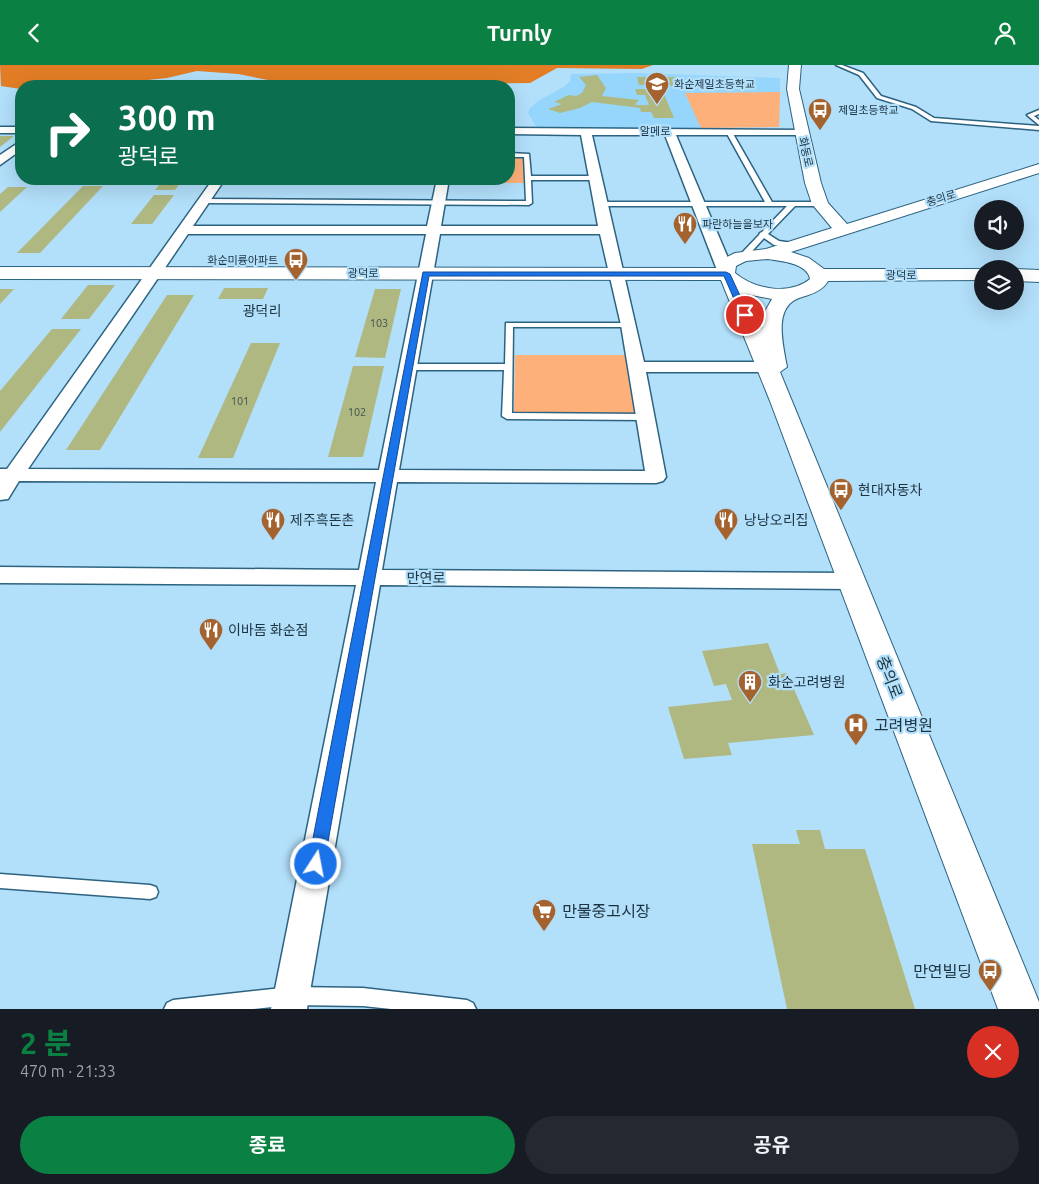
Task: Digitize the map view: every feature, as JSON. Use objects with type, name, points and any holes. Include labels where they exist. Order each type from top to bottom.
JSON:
[{"type":"street","name":"화동로","points":[[795,65],[794,89],[802,132],[820,203],[843,229]]},
{"type":"street","points":[[0,131],[15,131]]},
{"type":"street","name":"알메로","points":[[515,131],[802,132]]},
{"type":"street","points":[[7,475],[656,477],[629,325],[600,204],[586,131]]},
{"type":"street","points":[[669,131],[728,275],[751,289],[780,294],[794,293]]},
{"type":"street","points":[[0,161],[15,149]]},
{"type":"street","name":"충의로","points":[[768,254],[1039,168]]},
{"type":"street","points":[[0,493],[7,475],[215,185]]},
{"type":"street","points":[[290,1003],[442,185]]},
{"type":"street","name":"충의로","points":[[781,401],[772,323],[774,311],[780,301],[794,293],[815,286],[819,281],[807,258],[843,229]]},
{"type":"street","points":[[184,230],[606,230]]},
{"type":"street","points":[[728,275],[727,265],[742,257],[768,254]]},
{"type":"street","name":"광덕로","points":[[768,254],[795,259],[813,269],[974,275]]},
{"type":"street","name":"광덕로","points":[[0,273],[728,275]]},
{"type":"street","name":"충의로","points":[[728,275],[781,401],[1020,1009]]},
{"type":"street","points":[[1024,275],[1039,275]]},
{"type":"street","points":[[636,367],[767,367]]},
{"type":"street","name":"만연로","points":[[0,575],[852,581]]},
{"type":"lane","points":[[838,65],[861,74],[879,97],[914,108],[933,120],[1039,127]]},
{"type":"lane","points":[[1039,112],[1030,115],[1039,123]]},
{"type":"lane","points":[[729,132],[769,203]]},
{"type":"lane","points":[[203,201],[529,203],[527,155],[515,155]]},
{"type":"lane","points":[[528,178],[595,178]]},
{"type":"lane","points":[[742,257],[794,203]]},
{"type":"lane","points":[[600,204],[820,203]]},
{"type":"lane","points":[[762,235],[777,243],[796,246]]},
{"type":"lane","points":[[629,325],[509,325],[507,416],[646,417]]},
{"type":"lane","points":[[408,367],[509,367]]},
{"type":"lane","points":[[0,881],[150,892]]},
{"type":"lane","points":[[173,1009],[364,997],[467,1009]]},
{"type":"shaded area","points":[[0,65],[653,65],[642,69],[557,68],[530,83],[515,83],[515,80],[268,80],[238,74],[197,71],[167,78],[148,80],[15,80],[15,88],[1,86]]},
{"type":"shaded area","name":"화순제일초등학교","points":[[637,73],[780,78],[779,127],[538,130],[528,113],[530,108],[538,101],[565,86],[570,81],[571,74]]},
{"type":"shaded area","points":[[780,92],[779,127],[701,128],[685,93]]},
{"type":"shaded area","points":[[515,157],[524,157],[524,183],[515,183]]},
{"type":"shaded area","points":[[515,355],[626,355],[636,414],[514,413]]},
{"type":"building","points":[[597,75],[606,88],[602,96],[639,100],[635,105],[649,105],[645,95],[637,95],[635,89],[662,89],[674,118],[654,118],[651,112],[641,112],[640,108],[592,102],[580,108],[560,113],[548,109],[562,104],[554,102],[569,95],[576,96],[582,93],[586,85],[579,77]]},
{"type":"building","points":[[637,77],[682,77],[686,86],[639,85]]},
{"type":"building","points":[[0,136],[14,136],[0,147]]},
{"type":"building","points":[[159,185],[179,185],[175,190],[155,190]]},
{"type":"building","points":[[83,186],[103,186],[40,253],[17,253]]},
{"type":"building","points":[[8,187],[27,187],[0,212],[0,194]]},
{"type":"building","points":[[154,195],[174,195],[152,224],[131,224]]},
{"type":"building","points":[[88,285],[115,285],[89,319],[61,319]]},
{"type":"building","points":[[224,288],[268,288],[263,299],[218,299]]},
{"type":"building","points":[[0,289],[14,289],[0,304]]},
{"type":"building","points":[[375,289],[401,289],[385,358],[355,357]]},
{"type":"building","points":[[167,295],[194,295],[100,450],[66,450]]},
{"type":"building","points":[[52,329],[81,329],[0,432],[0,391]]},
{"type":"building","points":[[251,343],[280,343],[233,458],[198,458]]},
{"type":"building","points":[[353,366],[384,366],[363,457],[328,457]]},
{"type":"building","name":"화순고려병원","points":[[768,643],[780,674],[787,673],[814,735],[728,743],[732,755],[684,759],[668,707],[732,700],[726,684],[714,686],[702,651]]},
{"type":"building","points":[[796,830],[820,830],[825,849],[865,849],[915,1009],[787,1009],[752,844],[800,844]]},
{"type":"place","name":"화순제일초등학교","points":[[657,105]]},
{"type":"place","name":"제일초등학교","points":[[820,131]]},
{"type":"place","name":"파란하늘을보자","points":[[685,245]]},
{"type":"place","name":"화순미륭아파트","points":[[296,281]]},
{"type":"place","name":"현대자동차","points":[[841,511]]},
{"type":"place","name":"제주흑돈촌","points":[[273,541]]},
{"type":"place","name":"낭낭오리집","points":[[726,541]]},
{"type":"place","name":"이바돔 화순점","points":[[211,651]]},
{"type":"place","name":"화순고려병원","points":[[750,703]]},
{"type":"place","name":"고려병원","points":[[856,746]]},
{"type":"place","name":"만물중고시장","points":[[544,932]]},
{"type":"place","name":"만연빌딩","points":[[990,992]]},
{"type":"district","name":"광덕리","points":[[262,311]]},
{"type":"route","points":[[316,864],[425,273],[726,274],[731,279],[745,315]]}]
